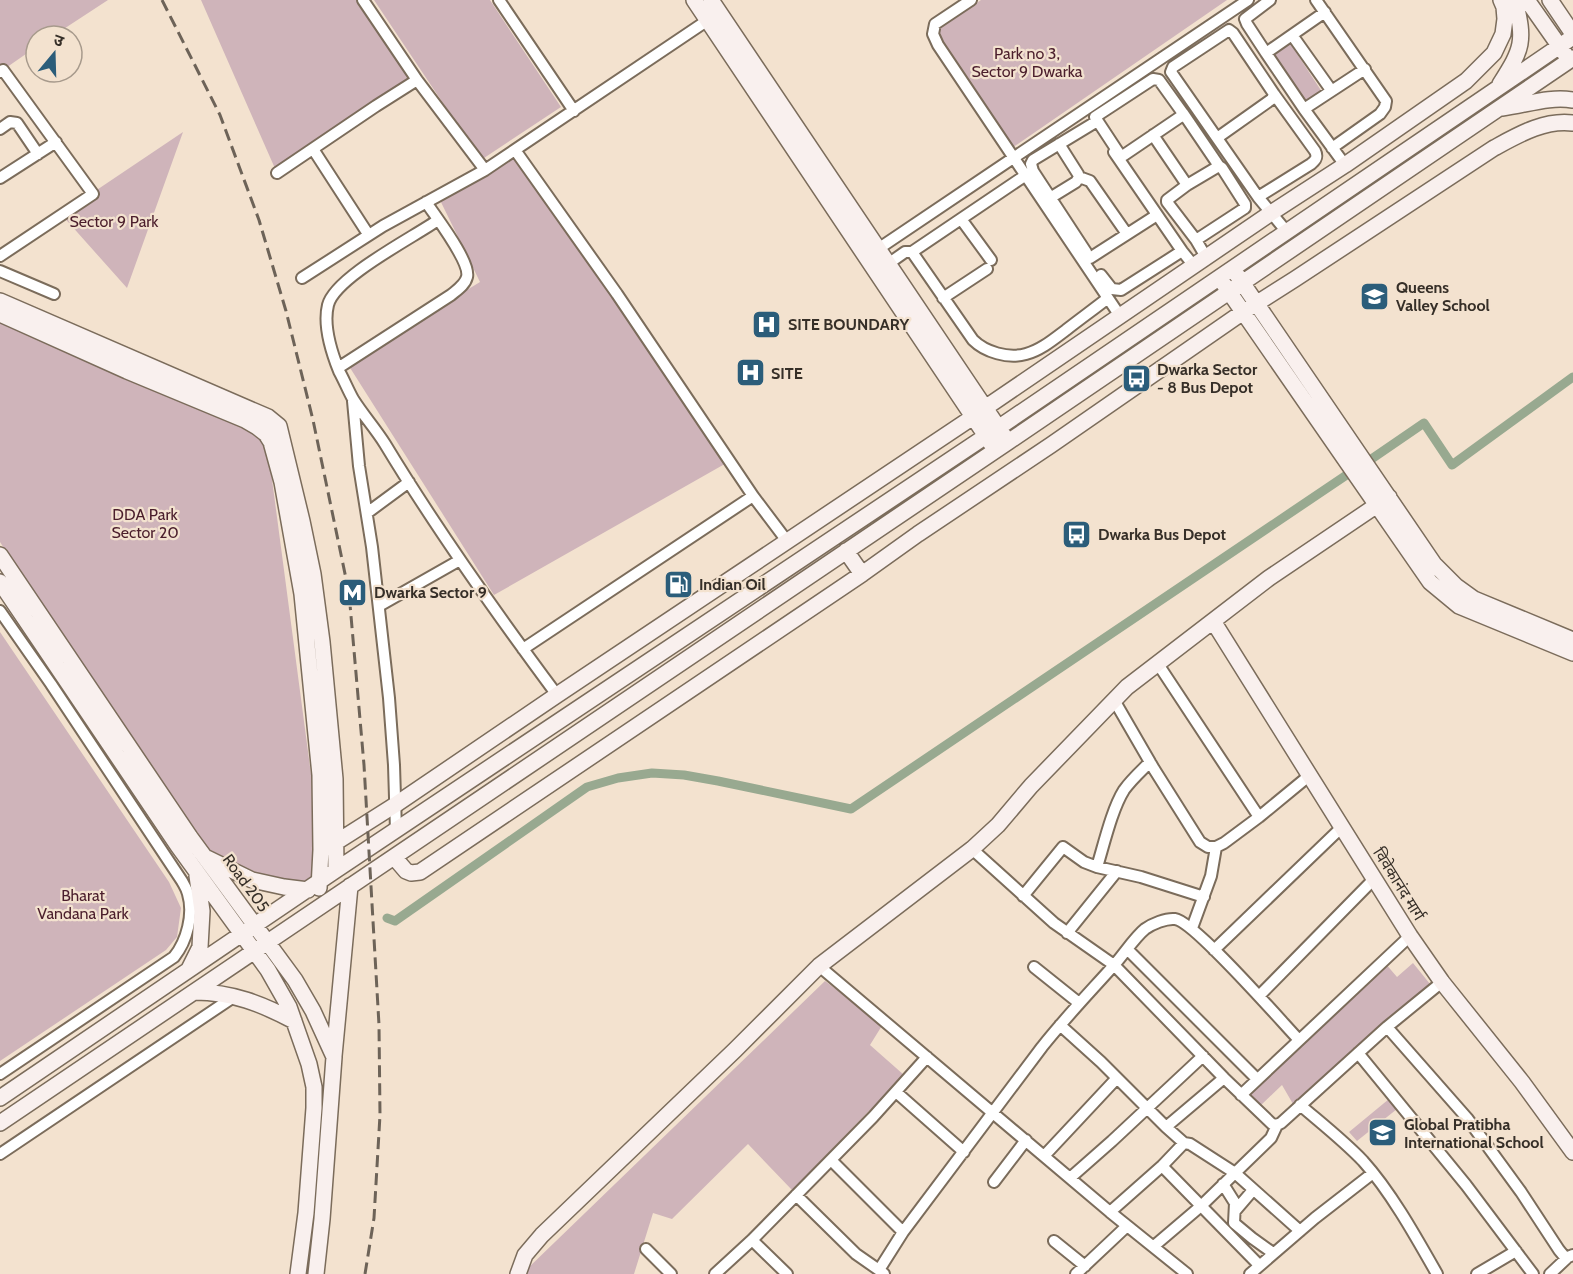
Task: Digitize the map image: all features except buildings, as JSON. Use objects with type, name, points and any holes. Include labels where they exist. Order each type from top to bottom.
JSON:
[{"type":"street","points":[[363,0],[417,80],[485,170]]},
{"type":"street","points":[[499,0],[574,111]]},
{"type":"street","points":[[694,0],[1002,446]]},
{"type":"street","points":[[711,0],[888,264],[979,413]]},
{"type":"street","points":[[971,0],[935,24],[933,34],[938,45],[1120,316]]},
{"type":"street","points":[[878,249],[1248,0]]},
{"type":"street","points":[[1270,0],[1245,19],[1247,24],[1345,165]]},
{"type":"street","points":[[1316,0],[1385,98],[1385,107],[1380,114],[1332,148]]},
{"type":"street","points":[[321,850],[395,805],[557,694],[979,413],[1466,81],[1494,53],[1503,34],[1505,19],[1501,0]]},
{"type":"street","points":[[1497,89],[1514,62],[1521,44],[1520,23],[1515,0]]},
{"type":"street","points":[[0,1123],[1572,60],[1559,47],[1527,0]]},
{"type":"street","points":[[0,1098],[336,870],[992,432],[1559,47],[1573,35],[1550,0]]},
{"type":"street","points":[[1266,53],[1325,12]]},
{"type":"street","points":[[302,278],[368,234],[485,170],[708,20]]},
{"type":"street","points":[[1258,197],[1311,164],[1317,156],[1230,31],[1173,67],[1171,72],[1258,197],[1287,232]]},
{"type":"street","points":[[1293,35],[1331,90]]},
{"type":"street","points":[[1165,56],[1173,67]]},
{"type":"street","points":[[1304,109],[1365,69]]},
{"type":"street","points":[[0,72],[3,70],[93,194],[0,256]]},
{"type":"street","points":[[1183,114],[1124,155],[1120,155],[1095,119],[1096,116],[1153,79],[1159,80],[1222,168],[1245,204],[1245,208],[1196,240]]},
{"type":"street","points":[[277,173],[417,80]]},
{"type":"street","points":[[1217,138],[1272,99],[1274,94]]},
{"type":"street","points":[[1497,109],[1527,105],[1551,98],[1573,100]]},
{"type":"street","points":[[1085,110],[1182,252],[1200,262]]},
{"type":"street","points":[[0,129],[10,122],[17,123],[38,154]]},
{"type":"street","points":[[394,857],[406,871],[420,872],[862,574],[1243,312],[1494,148],[1534,128],[1563,122],[1573,123]]},
{"type":"street","points":[[1094,123],[1033,160],[1031,164],[1050,198],[1107,284],[1112,289],[1121,290],[1182,252]]},
{"type":"street","points":[[1153,135],[1187,185]]},
{"type":"street","points":[[0,178],[56,142]]},
{"type":"street","points":[[1059,144],[1079,177]]},
{"type":"street","points":[[313,149],[368,234]]},
{"type":"street","points":[[515,150],[617,294],[753,496],[787,541]]},
{"type":"street","points":[[1200,262],[1196,240],[1167,202],[1168,198],[1219,166]]},
{"type":"street","points":[[888,264],[905,252],[912,252],[1026,175]]},
{"type":"street","points":[[1079,177],[1095,178],[1127,234]]},
{"type":"street","points":[[1050,198],[1076,182],[1079,177]]},
{"type":"street","points":[[338,368],[451,295],[465,282],[467,270],[459,251],[426,202]]},
{"type":"street","points":[[1090,258],[1157,215]]},
{"type":"street","points":[[943,298],[991,262],[964,217]]},
{"type":"street","points":[[438,220],[358,272],[332,296],[328,304],[326,323],[330,340],[338,368],[353,399],[382,439],[460,560],[557,694]]},
{"type":"street","points":[[912,252],[973,340],[993,352],[1011,356],[1024,355],[1037,350],[1108,298]]},
{"type":"street","points":[[1233,268],[1382,501],[1430,582],[1459,606],[1573,653]]},
{"type":"street","points":[[0,270],[54,294]]},
{"type":"street","points":[[1219,278],[1382,501],[1434,564],[1456,586],[1474,599],[1573,640]]},
{"type":"street","points":[[0,301],[268,417],[279,426],[313,574],[322,642],[335,779],[336,870]]},
{"type":"street","points":[[0,314],[127,371],[245,420],[266,434],[271,442],[282,482],[302,594],[320,775],[321,850],[314,887],[318,909]]},
{"type":"street","points":[[1024,355],[1035,374]]},
{"type":"street","points":[[1095,383],[1110,404]]},
{"type":"street","points":[[353,399],[358,466],[372,547],[389,698],[396,830]]},
{"type":"street","points":[[367,513],[409,482]]},
{"type":"street","points":[[523,649],[753,496]]},
{"type":"street","points":[[518,1274],[525,1255],[542,1235],[819,966],[972,849],[998,825],[1030,786],[1127,687],[1269,578],[1382,501]]},
{"type":"street","points":[[846,551],[862,574]]},
{"type":"street","name":"Road 205","points":[[0,555],[204,857],[249,930],[261,947],[295,980],[313,1011],[334,1057],[316,1274]]},
{"type":"street","points":[[379,606],[460,560]]},
{"type":"street","name":"Road 205","points":[[0,582],[197,872],[249,930]]},
{"type":"street","points":[[0,611],[182,881],[188,892],[190,906],[188,932],[182,947],[174,957],[0,1074]]},
{"type":"street","points":[[676,615],[691,633]]},
{"type":"street","name":"विवेकानंद मार्ग","points":[[1213,621],[1410,936],[1442,982],[1522,1082],[1573,1152]]},
{"type":"street","points":[[1158,664],[1259,817]]},
{"type":"street","points":[[1114,700],[1200,842],[1208,847],[1216,847],[1259,817],[1310,775]]},
{"type":"street","points":[[1096,867],[1118,802],[1134,777],[1150,762]]},
{"type":"street","points":[[1214,950],[1342,828]]},
{"type":"street","points":[[1023,896],[1063,847],[1084,862],[1096,867],[1141,877],[1204,897]]},
{"type":"street","points":[[1192,928],[1211,876],[1216,847]]},
{"type":"street","points":[[972,849],[1067,933],[1114,965],[1241,1095],[1267,1120],[1276,1125]]},
{"type":"street","points":[[204,857],[252,880],[284,887],[314,887]]},
{"type":"street","points":[[1067,933],[1117,871]]},
{"type":"street","points":[[188,971],[200,947],[202,911],[197,872]]},
{"type":"street","points":[[1259,996],[1374,879]]},
{"type":"street","points":[[334,1057],[350,886]]},
{"type":"street","points":[[796,1195],[856,1254],[882,1272],[903,1232],[1060,1025],[1145,929],[1164,920],[1183,921],[1192,928],[1259,996],[1299,1041]]},
{"type":"street","points":[[1241,1095],[1410,936]]},
{"type":"street","name":"Road 205","points":[[261,947],[268,970],[289,1007],[309,1064],[314,1087],[315,1108],[298,1274]]},
{"type":"street","points":[[1128,950],[1257,1079]]},
{"type":"street","points":[[819,966],[1110,1212],[1187,1274]]},
{"type":"street","points":[[1034,968],[1079,1003]]},
{"type":"street","points":[[1154,1246],[1201,1206],[1271,1138],[1276,1125],[1442,982]]},
{"type":"street","points":[[195,992],[216,992],[235,996],[273,1010],[294,1021]]},
{"type":"street","points":[[0,1154],[235,996]]},
{"type":"street","points":[[1060,1025],[1184,1143],[1190,1144],[1235,1173],[1300,1231]]},
{"type":"street","points":[[1388,1027],[1467,1118],[1521,1192],[1559,1250],[1564,1256],[1571,1256]]},
{"type":"street","points":[[1358,1053],[1466,1185],[1533,1274]]},
{"type":"street","points":[[1070,1178],[1203,1056]]},
{"type":"street","points":[[723,1272],[927,1057]]},
{"type":"street","points":[[1044,1156],[1117,1078]]},
{"type":"street","points":[[1166,1127],[1224,1078]]},
{"type":"street","points":[[896,1092],[964,1152]]},
{"type":"street","points":[[1300,1105],[1357,1155],[1373,1173],[1437,1274]]},
{"type":"street","points":[[994,1182],[1026,1140]]},
{"type":"street","points":[[1110,1212],[1162,1166],[1184,1143]]},
{"type":"street","points":[[831,1160],[903,1232]]},
{"type":"street","points":[[1162,1166],[1259,1265]]},
{"type":"street","points":[[1250,1274],[1373,1173]]},
{"type":"street","points":[[1223,1184],[1235,1203],[1234,1223],[1273,1253]]},
{"type":"street","points":[[1235,1211],[1253,1190]]},
{"type":"street","points":[[1076,1274],[1127,1226]]},
{"type":"street","points":[[752,1240],[787,1274]]},
{"type":"street","points":[[1054,1241],[1085,1266]]},
{"type":"street","points":[[646,1249],[671,1274]]},
{"type":"street","points":[[1477,1274],[1516,1251]]},
{"type":"street","points":[[1550,1274],[1571,1256]]},
{"type":"green space","points":[[0,0],[108,0],[71,24],[24,24],[24,55],[0,72]]},
{"type":"green space","points":[[201,0],[362,0],[417,80],[277,173]]},
{"type":"green space","points":[[374,0],[490,0],[561,107],[481,160]]},
{"type":"green space","name":"Park no 3, Sector 9 Dwarka","points":[[981,0],[1227,0],[1012,148],[932,33]]},
{"type":"green space","points":[[1290,43],[1322,92],[1305,103],[1273,55]]},
{"type":"green space","name":"Sector 9 Park","points":[[183,132],[127,288],[61,214]]},
{"type":"green space","points":[[515,150],[730,461],[494,595],[347,363],[480,282],[438,196]]},
{"type":"green space","name":"DDA Park Sector 20","points":[[0,315],[266,434],[321,850],[319,883],[284,887],[204,857],[0,542]]},
{"type":"green space","name":"Bharat Vandana Park","points":[[0,632],[169,882],[181,908],[177,937],[166,950],[0,1061]]},
{"type":"green space","points":[[1385,963],[1397,977],[1413,963],[1430,984],[1293,1104],[1282,1085],[1260,1106],[1249,1096]]},
{"type":"green space","points":[[825,981],[883,1024],[870,1045],[904,1075],[792,1190],[748,1144],[672,1219],[653,1213],[634,1274],[526,1274],[526,1270]]},
{"type":"green space","points":[[1389,1099],[1397,1109],[1357,1141],[1349,1132]]},
{"type":"waterway","points":[[1370,460],[1424,423],[1452,465],[1573,377]]},
{"type":"waterway","points":[[387,918],[395,921],[587,787],[618,778],[652,773],[684,775],[851,809],[1348,474]]},
{"type":"railway","points":[[162,0],[220,115],[259,220],[286,311],[313,420],[349,593],[364,765],[379,1025],[380,1115],[374,1218],[365,1274]]},
{"type":"place","name":"Queens Valley School","points":[[1375,296]]},
{"type":"place","name":"SITE BOUNDARY","points":[[767,324]]},
{"type":"place","name":"SITE","points":[[750,373]]},
{"type":"place","name":"Dwarka Sector - 8 Bus Depot","points":[[1136,378]]},
{"type":"place","name":"Dwarka Bus Depot","points":[[1077,534]]},
{"type":"place","name":"Indian Oil","points":[[678,584]]},
{"type":"place","name":"Dwarka Sector 9","points":[[353,592]]},
{"type":"place","name":"Global Pratibha International School","points":[[1383,1133]]}]
